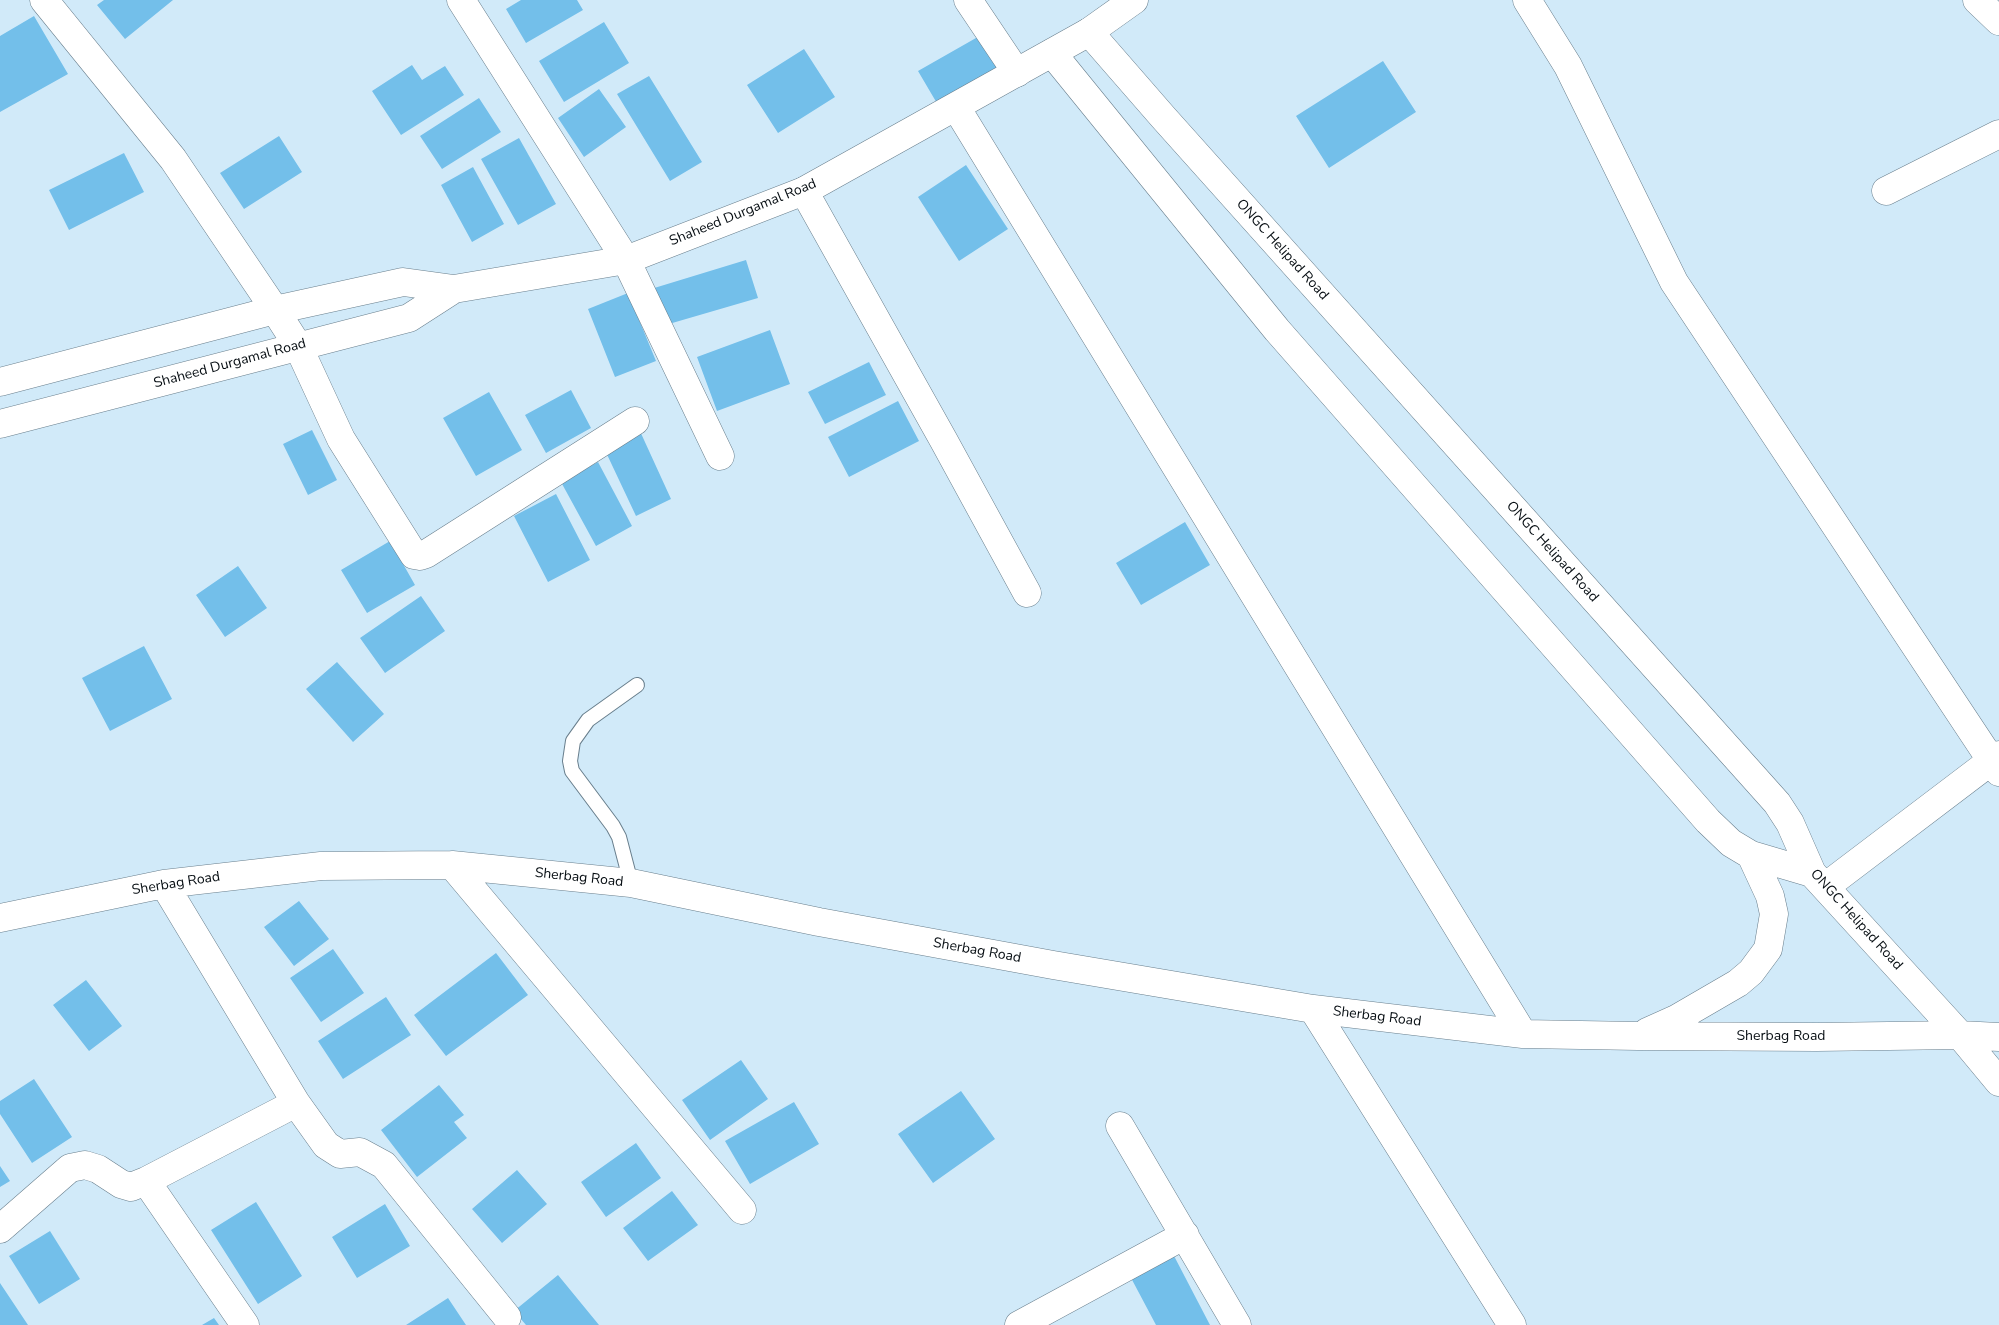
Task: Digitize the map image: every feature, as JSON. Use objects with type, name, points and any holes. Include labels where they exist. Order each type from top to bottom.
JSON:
[{"type":"street","points":[[44,0],[173,159],[275,310],[298,346],[342,439],[414,555],[426,554],[635,421]]},
{"type":"street","points":[[461,0],[626,260],[720,456]]},
{"type":"street","points":[[968,0],[1017,73]]},
{"type":"street","name":"Shaheed Durgamal Road","points":[[0,382],[275,310],[403,282],[454,289],[626,260],[804,191],[1089,32],[1134,0]]},
{"type":"street","points":[[1052,53],[1277,330],[1708,821],[1731,843],[1751,855],[1818,880],[1996,763],[1674,282],[1568,66],[1526,0]]},
{"type":"street","points":[[1977,0],[1999,21]]},
{"type":"street","name":"ONGC Helipad Road","points":[[1089,32],[1777,802],[1790,823],[1818,880],[1960,1035],[1999,1082]]},
{"type":"street","points":[[956,107],[1219,534],[1314,695],[1523,1034]]},
{"type":"street","points":[[1886,191],[1999,134]]},
{"type":"street","points":[[804,191],[1027,593]]},
{"type":"street","name":"Shaheed Durgamal Road","points":[[0,424],[409,318],[454,289]]},
{"type":"street","points":[[1638,1036],[1676,1019],[1738,983],[1752,972],[1768,949],[1774,914],[1770,896],[1751,855]]},
{"type":"street","points":[[452,865],[742,1210]]},
{"type":"street","name":"Sherbag Road","points":[[0,918],[164,884],[321,866],[452,865],[631,883],[819,922],[1044,964],[1313,1009],[1523,1034],[1817,1037],[1960,1035],[1999,1037]]},
{"type":"street","points":[[164,884],[296,1103],[326,1145],[340,1154],[360,1152],[384,1165],[507,1317]]},
{"type":"street","points":[[1313,1009],[1512,1325]]},
{"type":"street","points":[[0,1229],[70,1168],[85,1165],[98,1169],[121,1184],[131,1186],[146,1182],[296,1103]]},
{"type":"street","points":[[1120,1126],[1237,1325]]},
{"type":"street","points":[[146,1182],[245,1325]]},
{"type":"street","points":[[1019,1325],[1185,1236]]},
{"type":"lane","points":[[631,883],[619,836],[614,826],[572,771],[570,761],[573,741],[588,720],[637,684]]},
{"type":"building","points":[[104,0],[173,0],[125,39],[97,5]]},
{"type":"building","points":[[521,0],[577,0],[583,10],[526,43],[506,9]]},
{"type":"building","points":[[34,16],[68,74],[0,112],[0,36]]},
{"type":"building","points":[[604,22],[629,63],[564,102],[539,61]]},
{"type":"building","points":[[983,34],[1006,68],[938,105],[918,71]]},
{"type":"building","points":[[804,49],[835,97],[778,133],[747,85]]},
{"type":"building","points":[[1383,61],[1416,112],[1329,168],[1296,116]]},
{"type":"building","points":[[412,65],[422,80],[445,66],[464,95],[401,135],[372,91]]},
{"type":"building","points":[[649,76],[702,162],[670,181],[617,94]]},
{"type":"building","points":[[599,89],[626,127],[584,157],[558,118]]},
{"type":"building","points":[[479,98],[501,132],[442,169],[420,136]]},
{"type":"building","points":[[279,136],[302,172],[244,209],[220,173]]},
{"type":"building","points":[[519,138],[556,204],[518,225],[481,159]]},
{"type":"building","points":[[124,153],[144,192],[69,230],[49,190]]},
{"type":"building","points":[[966,165],[1008,229],[959,261],[918,197]]},
{"type":"building","points":[[473,167],[504,224],[472,242],[441,185]]},
{"type":"building","points":[[746,260],[758,298],[662,326],[651,289]]},
{"type":"building","points":[[628,293],[656,361],[615,377],[588,309]]},
{"type":"building","points":[[770,330],[790,384],[717,411],[697,357]]},
{"type":"building","points":[[869,362],[886,395],[825,424],[808,392]]},
{"type":"building","points":[[571,390],[591,428],[546,453],[525,415]]},
{"type":"building","points":[[489,392],[522,450],[476,476],[443,418]]},
{"type":"building","points":[[898,401],[919,441],[849,477],[828,437]]},
{"type":"building","points":[[639,429],[671,499],[636,516],[603,446]]},
{"type":"building","points":[[312,430],[337,480],[308,495],[283,444]]},
{"type":"building","points":[[598,462],[632,526],[596,546],[561,482]]},
{"type":"building","points":[[556,494],[590,560],[548,582],[514,516]]},
{"type":"building","points":[[1185,522],[1210,565],[1141,605],[1116,563]]},
{"type":"building","points":[[390,541],[415,585],[367,613],[341,570]]},
{"type":"building","points":[[238,566],[267,608],[225,637],[196,595]]},
{"type":"building","points":[[421,596],[445,631],[385,673],[360,638]]},
{"type":"building","points":[[144,646],[172,699],[110,731],[82,678]]},
{"type":"building","points":[[337,662],[384,714],[353,742],[306,689]]},
{"type":"building","points":[[299,901],[329,939],[294,966],[264,927]]},
{"type":"building","points":[[333,949],[364,993],[321,1022],[290,978]]},
{"type":"building","points":[[496,953],[528,995],[446,1056],[414,1015]]},
{"type":"building","points":[[86,980],[122,1026],[89,1051],[53,1005]]},
{"type":"building","points":[[386,997],[411,1035],[343,1079],[318,1041]]},
{"type":"building","points":[[741,1060],[768,1099],[710,1140],[682,1100]]},
{"type":"building","points":[[34,1079],[72,1137],[32,1163],[0,1114],[0,1101]]},
{"type":"building","points":[[439,1085],[464,1115],[454,1122],[467,1138],[417,1177],[381,1130]]},
{"type":"building","points":[[961,1091],[995,1139],[933,1183],[898,1134]]},
{"type":"building","points":[[794,1102],[819,1144],[750,1184],[725,1141]]},
{"type":"building","points":[[636,1143],[661,1178],[606,1217],[581,1182]]},
{"type":"building","points":[[0,1166],[10,1181],[0,1187]]},
{"type":"building","points":[[517,1170],[547,1204],[502,1243],[472,1209]]},
{"type":"building","points":[[672,1191],[698,1225],[648,1261],[623,1228]]},
{"type":"building","points":[[256,1202],[302,1276],[258,1304],[211,1230]]},
{"type":"building","points":[[385,1204],[410,1246],[357,1278],[332,1237]]},
{"type":"building","points":[[50,1231],[80,1279],[39,1304],[9,1256]]},
{"type":"building","points":[[1173,1254],[1210,1325],[1156,1325],[1130,1276]]},
{"type":"building","points":[[558,1275],[599,1325],[526,1325],[514,1311]]},
{"type":"building","points":[[0,1283],[28,1325],[0,1325]]},
{"type":"building","points":[[448,1298],[466,1325],[406,1325]]},
{"type":"building","points":[[214,1318],[219,1325],[202,1325]]}]
